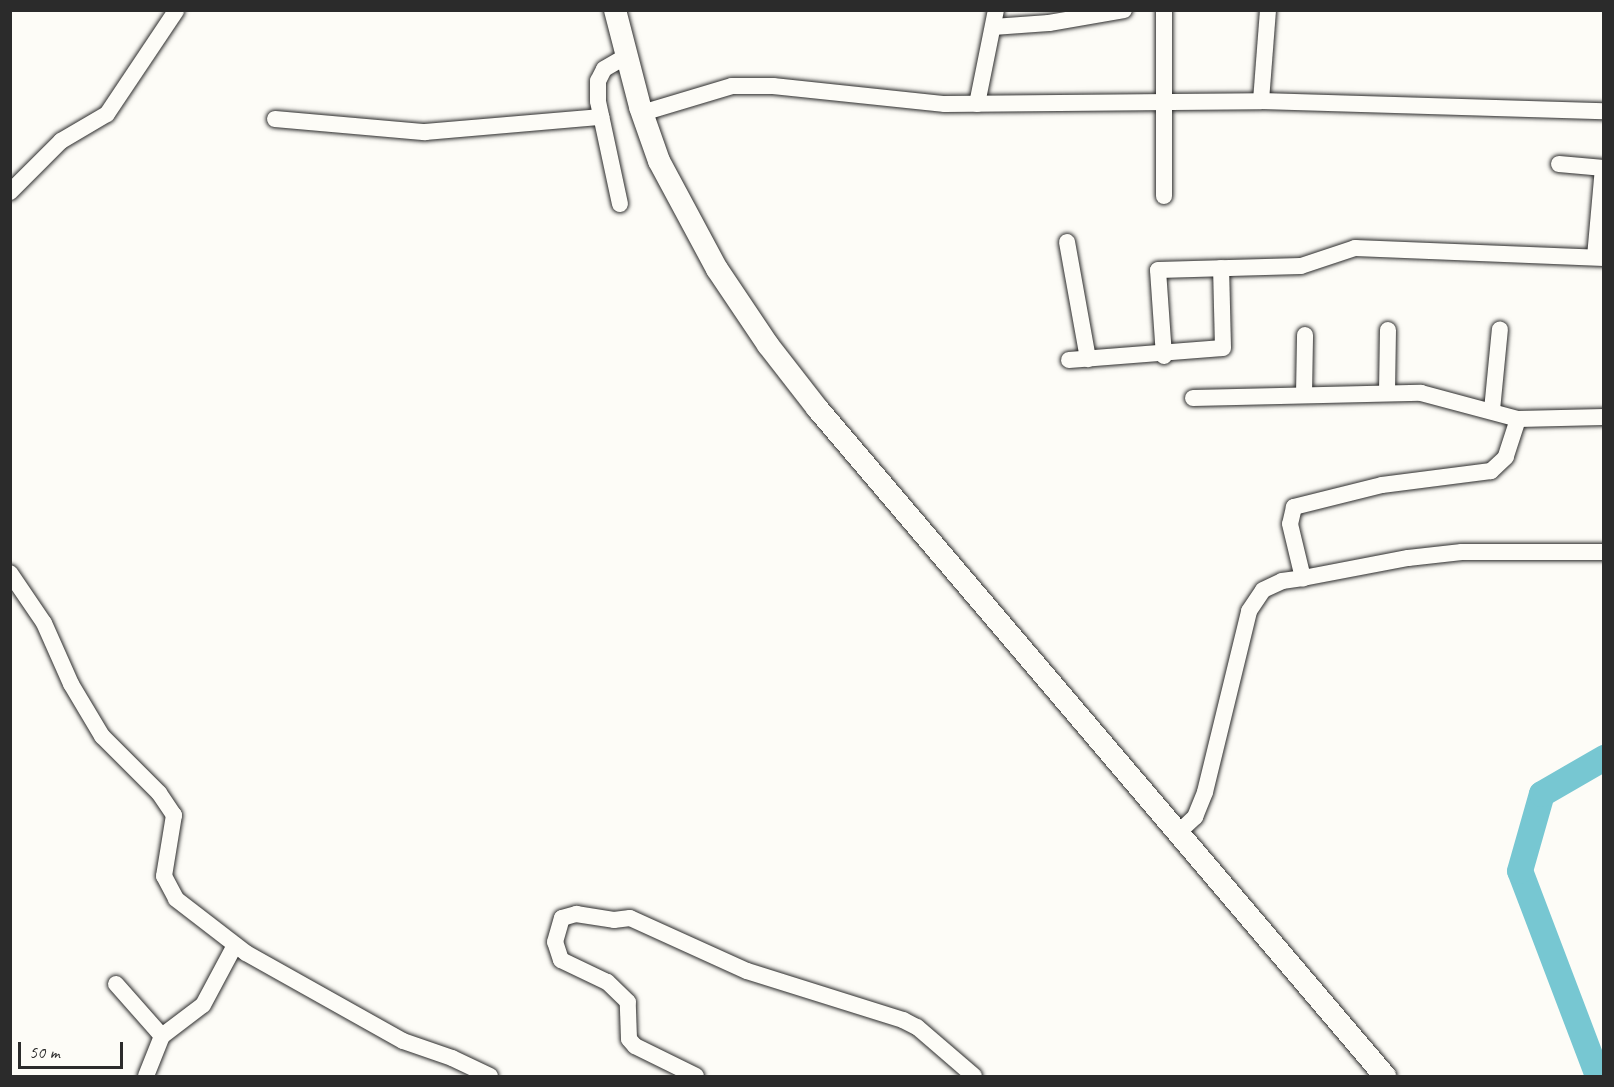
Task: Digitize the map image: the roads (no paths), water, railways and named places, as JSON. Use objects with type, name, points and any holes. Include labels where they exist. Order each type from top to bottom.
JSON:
[{"type":"main road","points":[[615,10],[625,57],[642,113],[690,224],[768,345],[817,408],[1180,831],[1385,1077]]},
{"type":"street","points":[[977,105],[995,19],[1049,23],[1124,10]]},
{"type":"street","points":[[1164,10],[1167,101],[1164,196]]},
{"type":"street","points":[[1261,102],[1268,10]]},
{"type":"street","points":[[10,192],[61,141],[107,114],[176,11]]},
{"type":"street","points":[[620,204],[601,117],[598,81],[604,69],[625,57]]},
{"type":"street","points":[[642,113],[732,86],[773,86],[977,105],[1167,101],[1604,111]]},
{"type":"street","points":[[275,119],[425,132],[601,117]]},
{"type":"street","points":[[1164,356],[1158,270],[1301,266],[1355,248],[1599,258],[1603,168],[1559,164]]},
{"type":"street","points":[[1067,242],[1088,360]]},
{"type":"street","points":[[1069,360],[1164,356],[1223,348],[1221,268]]},
{"type":"street","points":[[1492,410],[1500,329]]},
{"type":"street","points":[[1387,393],[1388,330]]},
{"type":"street","points":[[1304,395],[1305,335]]},
{"type":"street","points":[[1193,398],[1421,393],[1492,410],[1518,419],[1604,417]]},
{"type":"street","points":[[1303,578],[1290,524],[1289,514],[1294,507],[1382,485],[1491,471],[1506,457],[1518,419]]},
{"type":"street","points":[[1180,831],[1195,817],[1205,792],[1249,610],[1263,590],[1282,580],[1407,558],[1462,552],[1604,552]]},
{"type":"street","points":[[10,573],[44,623],[71,684],[102,736],[159,792],[174,815],[164,876],[166,885],[176,899],[235,945],[403,1041],[452,1058],[490,1077]]},
{"type":"street","points":[[696,1077],[635,1046],[629,1038],[628,1002],[607,982],[561,960],[555,942],[562,918],[576,914],[614,920],[630,918],[747,971],[903,1020],[917,1027],[974,1077]]},
{"type":"street","points":[[146,1077],[162,1036],[203,1005],[235,945]]},
{"type":"street","points":[[116,984],[162,1036]]},
{"type":"waterway","points":[[1598,1076],[1520,871],[1542,794],[1604,758]]}]
